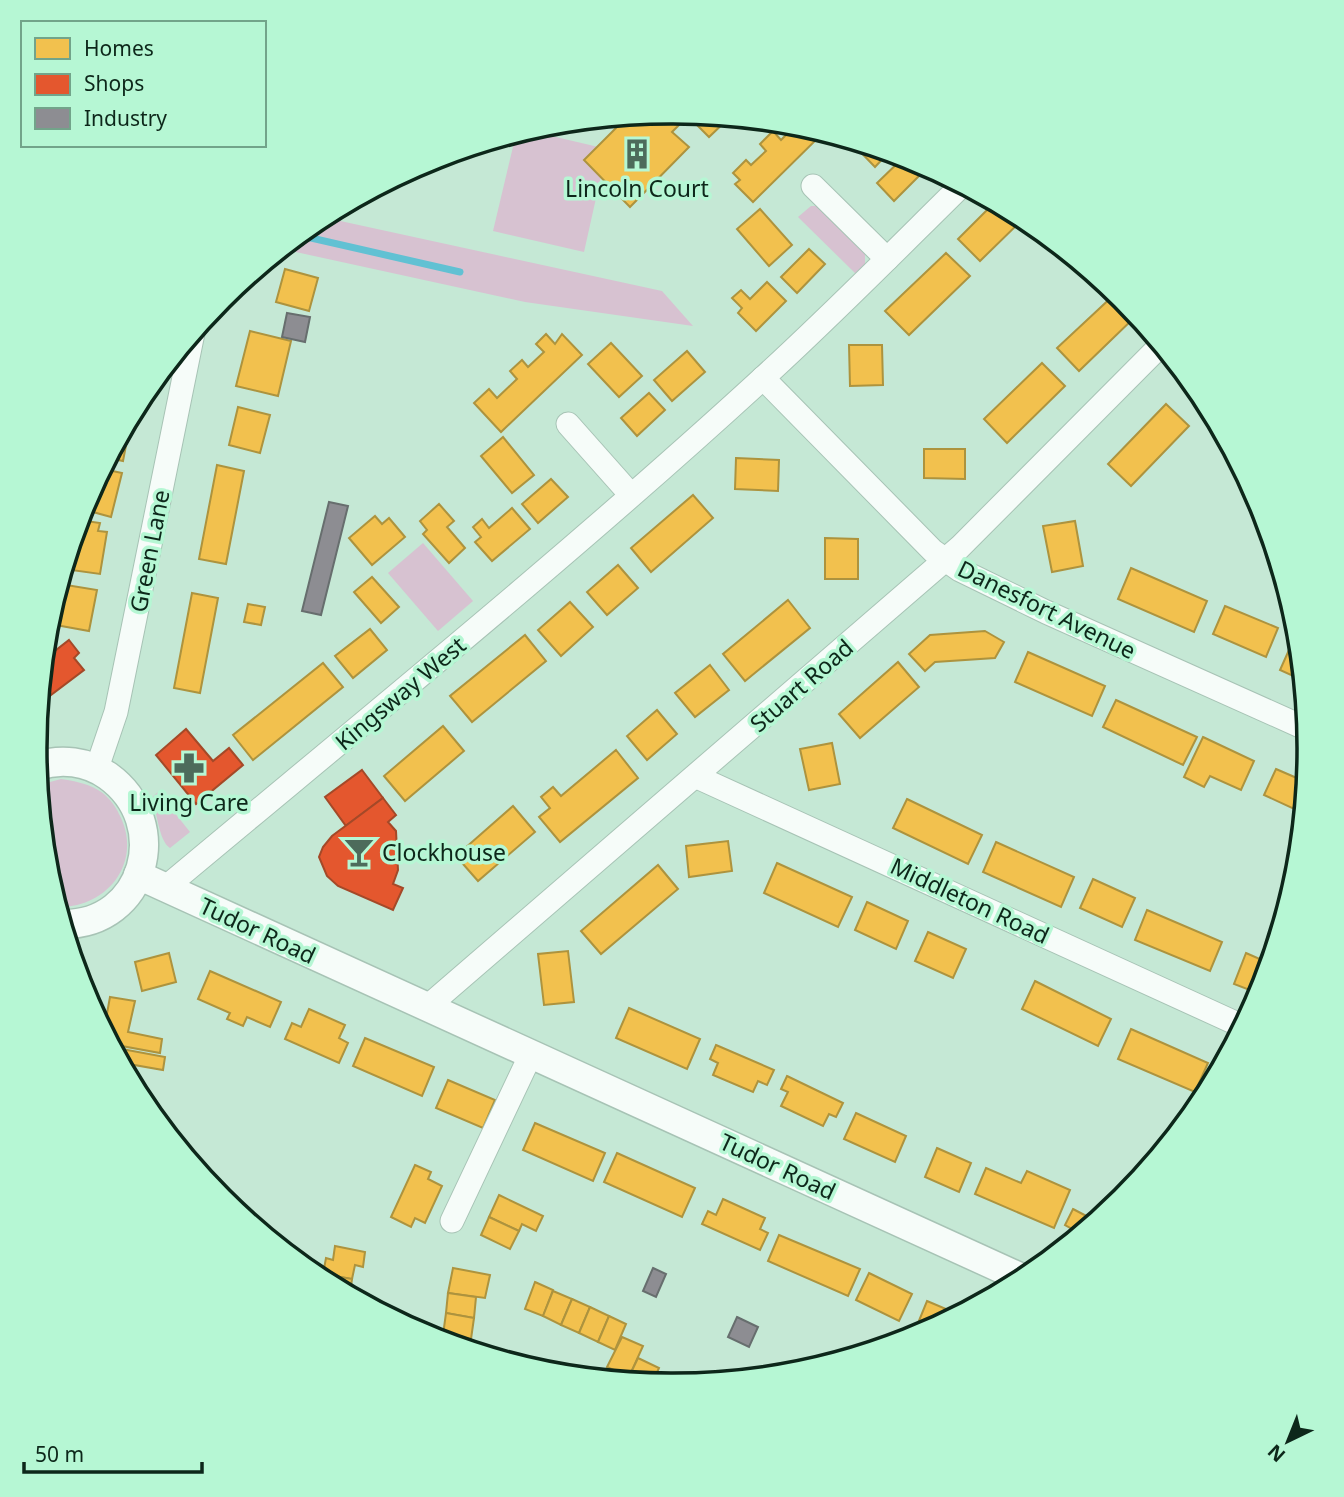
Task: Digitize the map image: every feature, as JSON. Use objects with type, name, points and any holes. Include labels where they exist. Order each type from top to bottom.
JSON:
[{"type":"street","points":[[813,186],[887,259]]},
{"type":"street","name":"Kingsway West","points":[[165,888],[343,741],[631,495],[763,378],[955,192]]},
{"type":"street","name":"Stuart Road","points":[[426,1008],[960,547],[1154,352]]},
{"type":"street","name":"Green Lane","points":[[97,768],[116,712],[189,353]]},
{"type":"street","name":"Danesfort Avenue","points":[[763,378],[933,551],[945,559],[973,577],[1046,612],[1296,724]]},
{"type":"street","points":[[568,424],[631,495]]},
{"type":"street","points":[[48,763],[77,762],[97,768],[122,786],[136,805],[144,828],[145,852],[138,875],[127,894],[111,909],[74,927]]},
{"type":"street","name":"Middleton Road","points":[[697,776],[1233,1022]]},
{"type":"street","name":"Tudor Road","points":[[138,875],[1011,1273]]},
{"type":"street","points":[[452,1221],[531,1054]]},
{"type":"shaded area","points":[[551,136],[607,149],[584,252],[493,231],[514,144]]},
{"type":"shaded area","points":[[811,206],[822,206],[865,252],[865,265],[857,275],[798,217]]},
{"type":"shaded area","points":[[338,221],[662,291],[693,326],[525,302],[294,252]]},
{"type":"shaded area","points":[[423,543],[473,601],[438,631],[388,573]]},
{"type":"shaded area","points":[[61,779],[101,792],[113,804],[126,832],[124,864],[117,878],[92,900],[76,905],[68,906],[59,870],[49,782]]},
{"type":"shaded area","points":[[158,792],[190,832],[170,848],[163,839],[151,798]]},
{"type":"building: Homes","name":"Lincoln Court","points":[[680,124],[672,132],[689,147],[630,207],[584,160],[618,126]]},
{"type":"building: Homes","name":"Lincoln Court","points":[[697,125],[721,126],[709,137]]},
{"type":"building: Homes","points":[[772,132],[781,140],[786,135],[815,141],[753,202],[735,184],[740,180],[733,173],[746,160],[751,165],[766,151],[760,144]]},
{"type":"building: Homes","points":[[862,154],[881,160],[875,167]]},
{"type":"building: Homes","points":[[895,165],[920,175],[894,201],[877,183]]},
{"type":"building: Homes","points":[[760,209],[792,245],[769,266],[737,229]]},
{"type":"building: Homes","points":[[988,209],[1015,227],[980,261],[958,239]]},
{"type":"building: Homes","points":[[809,249],[825,264],[797,293],[781,277]]},
{"type":"building: Homes","points":[[946,253],[970,276],[909,335],[885,311]]},
{"type":"building: Homes","points":[[285,269],[318,278],[309,311],[276,302]]},
{"type":"building: Homes","points":[[767,282],[786,301],[756,331],[738,313],[742,308],[732,298],[741,290],[750,299]]},
{"type":"building: Homes","points":[[1108,301],[1129,323],[1079,371],[1057,348]]},
{"type":"building: Homes","points":[[250,331],[291,341],[278,396],[236,386]]},
{"type":"building: Homes","points":[[546,334],[555,344],[562,334],[582,355],[501,432],[474,403],[489,389],[497,398],[517,379],[510,371],[522,360],[528,367],[544,352],[536,344]]},
{"type":"building: Homes","points":[[611,343],[642,376],[619,397],[588,364]]},
{"type":"building: Homes","points":[[849,345],[882,345],[883,385],[850,386]]},
{"type":"building: Homes","points":[[687,351],[705,372],[672,401],[654,380]]},
{"type":"building: Homes","points":[[1042,363],[1065,386],[1007,443],[984,419]]},
{"type":"building: Homes","points":[[649,393],[665,410],[637,436],[621,418]]},
{"type":"building: Homes","points":[[1166,404],[1189,426],[1131,486],[1108,464]]},
{"type":"building: Homes","points":[[238,407],[270,415],[260,453],[229,445]]},
{"type":"building: Homes","points":[[503,437],[534,475],[512,493],[481,456]]},
{"type":"building: Homes","points":[[126,446],[123,461],[118,460]]},
{"type":"building: Homes","points":[[924,449],[965,449],[965,479],[924,478]]},
{"type":"building: Homes","points":[[736,458],[779,460],[778,491],[735,489]]},
{"type":"building: Homes","points":[[217,465],[244,471],[226,564],[199,559]]},
{"type":"building: Homes","points":[[113,471],[122,473],[111,517],[94,512]]},
{"type":"building: Homes","points":[[551,479],[568,497],[538,523],[522,504]]},
{"type":"building: Homes","points":[[693,495],[713,518],[651,572],[631,548]]},
{"type":"building: Homes","points":[[439,504],[454,521],[447,527],[465,548],[449,563],[423,534],[427,530],[420,521]]},
{"type":"building: Homes","points":[[512,508],[530,529],[492,561],[475,542],[481,537],[473,527],[482,519],[489,528]]},
{"type":"building: Homes","points":[[375,516],[382,524],[389,518],[405,537],[372,565],[349,538]]},
{"type":"building: Homes","points":[[1075,521],[1083,566],[1052,572],[1043,526]]},
{"type":"building: Homes","points":[[90,522],[100,523],[98,531],[107,532],[100,574],[74,570]]},
{"type":"building: Homes","points":[[825,538],[858,539],[858,579],[825,579]]},
{"type":"building: Homes","points":[[618,565],[638,588],[607,615],[587,592]]},
{"type":"building: Homes","points":[[1131,568],[1207,601],[1194,632],[1118,599]]},
{"type":"building: Homes","points":[[372,577],[399,607],[381,623],[354,592]]},
{"type":"building: Homes","points":[[69,586],[97,590],[89,631],[59,626]]},
{"type":"building: Homes","points":[[192,593],[218,598],[200,693],[174,688]]},
{"type":"building: Homes","points":[[788,600],[810,628],[745,681],[723,654]]},
{"type":"building: Homes","points":[[570,602],[593,627],[561,656],[538,630]]},
{"type":"building: Homes","points":[[248,604],[265,607],[261,625],[244,622]]},
{"type":"building: Homes","points":[[1225,606],[1278,628],[1266,657],[1213,634]]},
{"type":"building: Homes","points":[[370,629],[387,650],[353,678],[335,656]]},
{"type":"building: Homes","points":[[985,631],[1004,642],[995,658],[935,662],[925,671],[909,654],[930,635]]},
{"type":"building: Homes","points":[[525,635],[546,661],[472,722],[450,696]]},
{"type":"building: Homes","points":[[1289,651],[1292,675],[1280,670]]},
{"type":"building: Homes","points":[[1028,652],[1105,686],[1092,716],[1015,682]]},
{"type":"building: Homes","points":[[898,662],[919,687],[860,738],[839,714]]},
{"type":"building: Homes","points":[[323,663],[343,687],[253,760],[233,735]]},
{"type":"building: Homes","points":[[710,665],[729,690],[695,717],[675,693]]},
{"type":"building: Homes","points":[[1116,700],[1197,737],[1183,765],[1103,727]]},
{"type":"building: Homes","points":[[657,710],[677,734],[647,760],[627,736]]},
{"type":"building: Homes","points":[[443,726],[464,751],[405,801],[384,776]]},
{"type":"building: Homes","points":[[1203,737],[1254,761],[1241,790],[1210,776],[1204,787],[1184,777]]},
{"type":"building: Homes","points":[[832,743],[840,784],[809,790],[800,749]]},
{"type":"building: Homes","points":[[616,750],[638,778],[560,842],[539,817],[550,808],[541,797],[553,787],[561,796]]},
{"type":"building: Homes","points":[[1276,769],[1296,777],[1293,808],[1264,795]]},
{"type":"building: Homes","points":[[907,799],[982,835],[968,864],[893,828]]},
{"type":"building: Homes","points":[[513,806],[535,832],[478,881],[456,856]]},
{"type":"building: Homes","points":[[728,841],[732,871],[689,877],[686,846]]},
{"type":"building: Homes","points":[[996,842],[1074,877],[1061,907],[983,872]]},
{"type":"building: Homes","points":[[777,863],[852,897],[838,927],[764,893]]},
{"type":"building: Homes","points":[[658,865],[678,889],[601,954],[581,931]]},
{"type":"building: Homes","points":[[1093,879],[1135,898],[1122,927],[1080,908]]},
{"type":"building: Homes","points":[[867,902],[908,921],[896,949],[855,930]]},
{"type":"building: Homes","points":[[1147,910],[1222,942],[1210,971],[1135,940]]},
{"type":"building: Homes","points":[[928,932],[966,949],[953,978],[915,961]]},
{"type":"building: Homes","points":[[568,951],[574,1002],[544,1005],[538,954]]},
{"type":"building: Homes","points":[[169,953],[176,982],[142,991],[135,962]]},
{"type":"building: Homes","points":[[1246,953],[1260,959],[1248,990],[1234,984]]},
{"type":"building: Homes","points":[[210,971],[281,1002],[270,1027],[247,1017],[243,1026],[227,1019],[230,1013],[198,999]]},
{"type":"building: Homes","points":[[1035,981],[1111,1019],[1098,1046],[1022,1009]]},
{"type":"building: Homes","points":[[110,997],[135,1001],[128,1032],[162,1039],[160,1053],[123,1046],[107,1014]]},
{"type":"building: Homes","points":[[629,1008],[700,1039],[687,1069],[616,1038]]},
{"type":"building: Homes","points":[[309,1009],[345,1025],[339,1038],[348,1043],[339,1063],[285,1039],[292,1023],[301,1027]]},
{"type":"building: Homes","points":[[1131,1029],[1208,1063],[1194,1091],[1118,1059]]},
{"type":"building: Homes","points":[[365,1038],[434,1067],[422,1096],[353,1066]]},
{"type":"building: Homes","points":[[716,1045],[774,1070],[767,1085],[758,1081],[753,1092],[713,1075],[718,1063],[710,1059]]},
{"type":"building: Homes","points":[[125,1050],[165,1057],[163,1070],[134,1065]]},
{"type":"building: Homes","points":[[787,1076],[843,1103],[836,1117],[829,1114],[823,1126],[781,1106],[788,1092],[781,1089]]},
{"type":"building: Homes","points":[[448,1080],[495,1100],[483,1128],[436,1108]]},
{"type":"building: Homes","points":[[856,1113],[906,1136],[895,1162],[844,1139]]},
{"type":"building: Homes","points":[[535,1123],[605,1153],[593,1181],[523,1150]]},
{"type":"building: Homes","points":[[937,1148],[971,1163],[959,1192],[925,1177]]},
{"type":"building: Homes","points":[[617,1153],[695,1188],[682,1217],[604,1182]]},
{"type":"building: Homes","points":[[415,1165],[431,1172],[428,1179],[442,1186],[425,1223],[415,1218],[411,1227],[391,1217]]},
{"type":"building: Homes","points":[[986,1168],[1021,1183],[1027,1171],[1070,1190],[1054,1228],[975,1194]]},
{"type":"building: Homes","points":[[499,1195],[543,1216],[536,1231],[522,1224],[519,1231],[489,1217]]},
{"type":"building: Homes","points":[[723,1199],[765,1218],[760,1229],[768,1233],[760,1250],[702,1224],[708,1211],[716,1215]]},
{"type":"building: Homes","points":[[1073,1209],[1086,1216],[1071,1228],[1065,1225]]},
{"type":"building: Homes","points":[[489,1217],[519,1231],[510,1249],[481,1235]]},
{"type":"building: Homes","points":[[779,1235],[860,1269],[848,1296],[768,1261]]},
{"type":"building: Homes","points":[[335,1246],[365,1252],[363,1267],[355,1265],[352,1279],[339,1277],[324,1267],[326,1258],[333,1260]]},
{"type":"building: Homes","points":[[453,1268],[490,1275],[485,1298],[448,1293]]},
{"type":"building: Homes","points":[[869,1273],[912,1294],[899,1321],[856,1300]]},
{"type":"building: Homes","points":[[339,1277],[352,1279],[351,1285]]},
{"type":"building: Homes","points":[[535,1282],[553,1290],[543,1316],[525,1309]]},
{"type":"building: Homes","points":[[553,1291],[572,1299],[561,1325],[543,1316]]},
{"type":"building: Homes","points":[[448,1293],[476,1297],[474,1318],[446,1313]]},
{"type":"building: Homes","points":[[572,1299],[590,1307],[579,1333],[561,1325]]},
{"type":"building: Homes","points":[[927,1301],[947,1309],[918,1323]]},
{"type":"building: Homes","points":[[590,1307],[609,1316],[598,1342],[579,1333]]},
{"type":"building: Homes","points":[[446,1313],[474,1318],[471,1339],[444,1330]]},
{"type":"building: Homes","points":[[609,1316],[626,1324],[615,1350],[598,1342]]},
{"type":"building: Homes","points":[[622,1337],[643,1346],[631,1372],[607,1367]]},
{"type":"building: Homes","points":[[638,1358],[659,1368],[657,1373],[631,1372]]},
{"type":"building: Shops","points":[[69,640],[79,653],[74,658],[84,670],[50,696],[53,667],[55,650]]},
{"type":"building: Shops","points":[[186,729],[213,761],[229,748],[243,765],[196,804],[156,755]]},
{"type":"building: Shops","points":[[362,770],[383,798],[346,826],[325,797]]},
{"type":"building: Shops","name":"Clockhouse","points":[[383,798],[396,815],[388,822],[396,831],[398,870],[393,884],[403,888],[393,910],[338,886],[327,876],[319,857],[332,836]]},
{"type":"building: Industry","points":[[287,313],[310,317],[305,342],[282,337]]},
{"type":"building: Industry","points":[[329,502],[348,506],[321,615],[302,611]]},
{"type":"building: Industry","points":[[653,1268],[666,1274],[656,1297],[643,1291]]},
{"type":"building: Industry","points":[[737,1317],[758,1327],[749,1347],[728,1337]]},
{"type":"waterway","points":[[312,238],[460,272]]},
{"type":"place","name":"Lincoln Court","points":[[637,154]]},
{"type":"place","name":"Living Care","points":[[189,768]]},
{"type":"place","name":"Clockhouse","points":[[359,852]]}]
